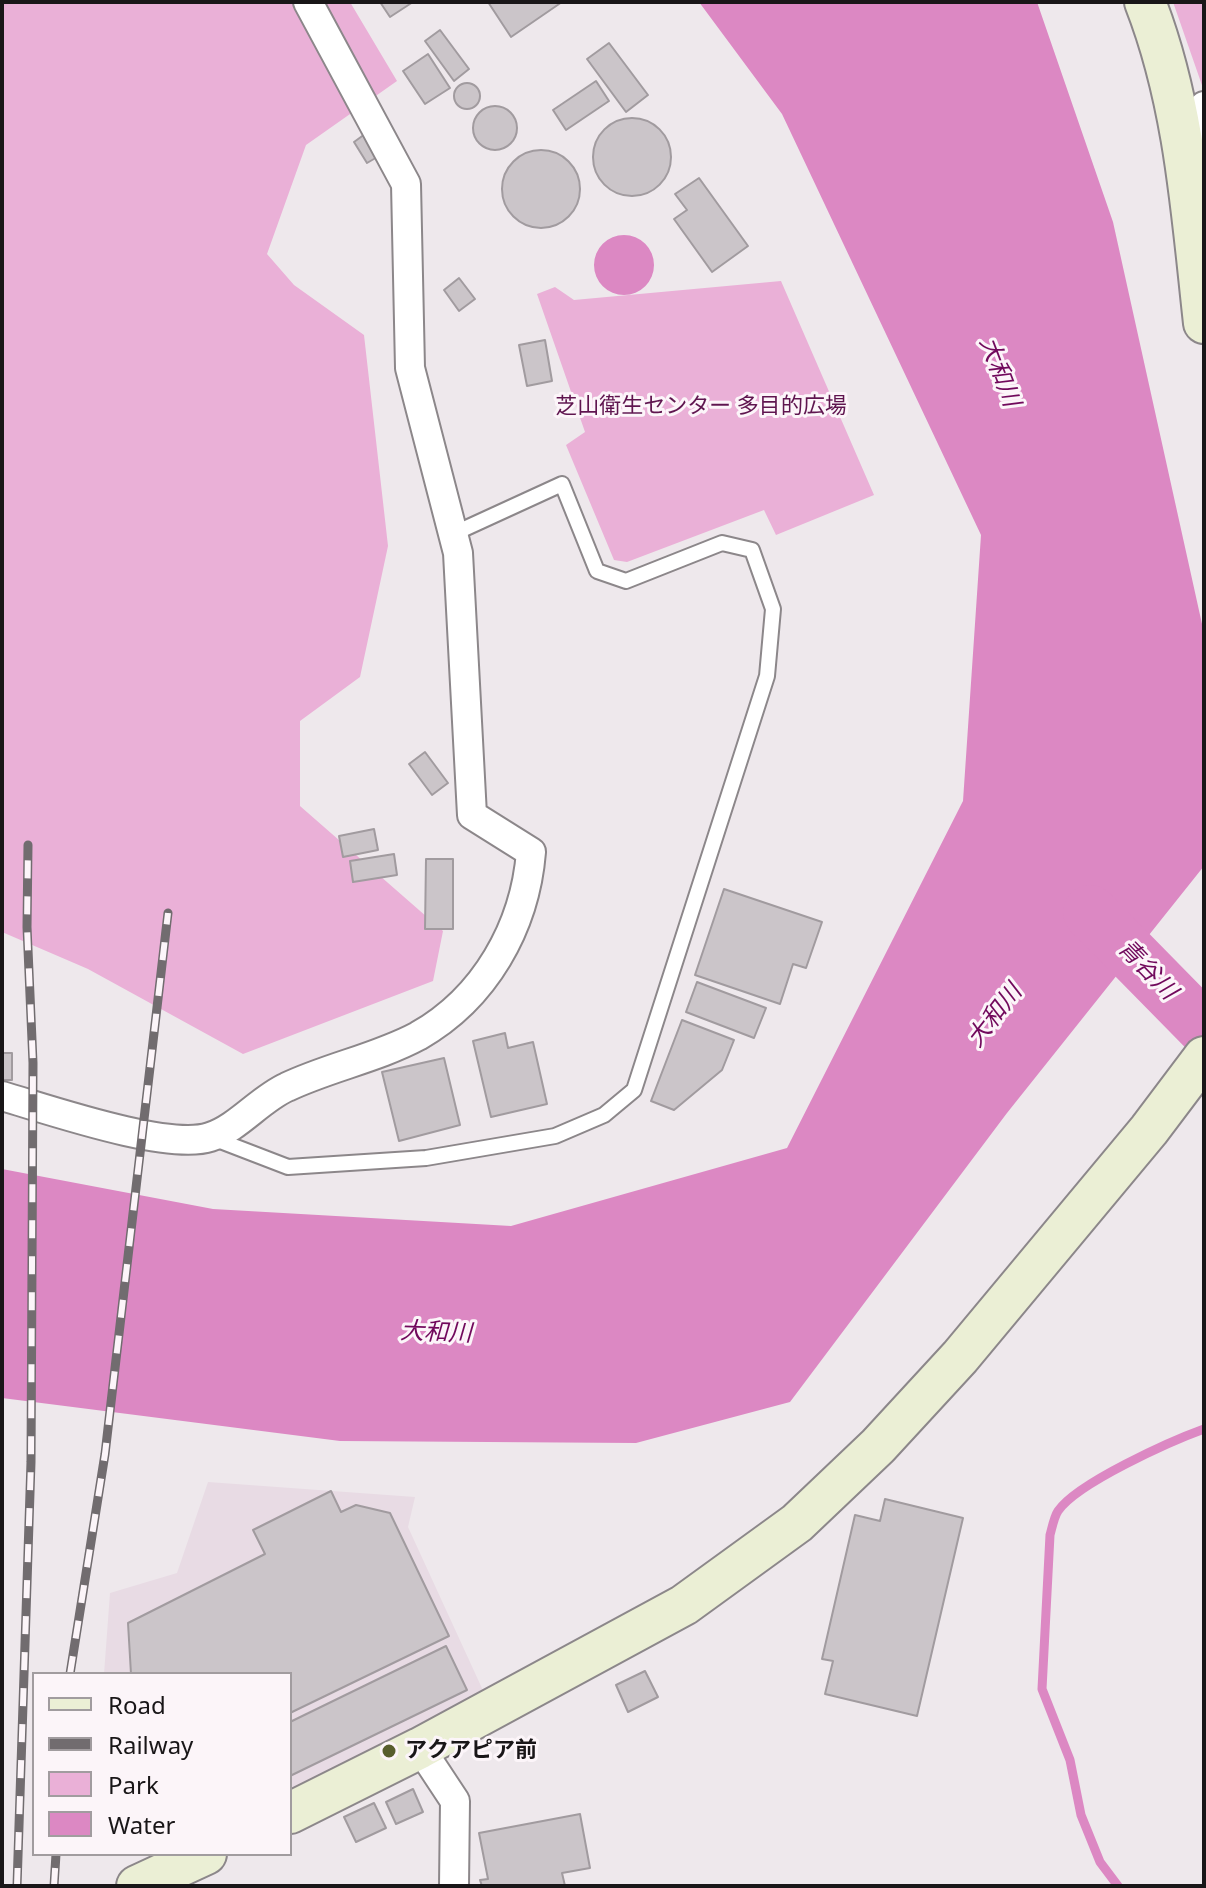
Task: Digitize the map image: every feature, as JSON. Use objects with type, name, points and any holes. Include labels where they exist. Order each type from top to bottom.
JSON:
[{"type":"street","points":[[2,1096],[166,1138],[210,1137],[284,1087],[417,1036],[453,1009],[496,964],[513,929],[528,883],[531,852],[472,815],[458,553],[410,368],[406,184],[308,2]]},
{"type":"street","points":[[1145,2],[1160,39],[1184,151],[1204,323]]},
{"type":"street","points":[[1184,151],[1204,106]]},
{"type":"street","points":[[292,1812],[420,1748],[684,1605],[797,1523],[878,1446],[960,1357],[1149,1130],[1204,1057]]},
{"type":"street","points":[[420,1748],[455,1801],[454,1886]]},
{"type":"street","points":[[138,1886],[202,1856]]},
{"type":"lane","points":[[210,1137],[288,1167],[426,1158],[555,1136],[604,1115],[634,1090],[767,676],[773,609],[752,550],[722,543],[626,581],[597,571],[562,484],[453,534]]},
{"type":"shaded area","points":[[208,1482],[415,1497],[408,1527],[486,1697],[292,1791],[292,1672],[104,1672],[110,1593],[177,1573]]},
{"type":"green space","points":[[2,2],[350,2],[397,81],[306,145],[267,254],[294,285],[364,335],[388,546],[360,677],[300,721],[300,806],[443,931],[433,981],[243,1054],[88,969],[2,932]]},
{"type":"green space","points":[[1173,2],[1204,2],[1204,91]]},
{"type":"green space","name":"芝山衛生センター 多目的広場","points":[[781,281],[874,495],[776,535],[764,510],[627,562],[614,560],[566,445],[585,432],[537,294],[555,287],[574,300]]},
{"type":"water","name":"大和川","points":[[699,2],[1037,2],[1113,222],[1204,633],[1204,866],[1007,1113],[790,1402],[636,1443],[340,1441],[2,1398],[2,1169],[213,1209],[511,1226],[787,1148],[963,801],[981,535],[782,114]]},
{"type":"water","points":[[624,235],[635,237],[645,244],[652,254],[652,276],[645,286],[635,293],[624,295],[613,293],[603,286],[596,276],[594,265],[596,254],[603,244],[613,237]]},
{"type":"building","points":[[380,2],[413,2],[390,17]]},
{"type":"building","points":[[488,2],[562,2],[511,37]]},
{"type":"building","points":[[440,30],[469,69],[454,81],[425,41]]},
{"type":"building","points":[[609,43],[648,95],[626,112],[587,59]]},
{"type":"building","points":[[428,54],[450,88],[425,104],[403,71]]},
{"type":"building","points":[[596,81],[609,101],[566,130],[553,110]]},
{"type":"building","points":[[467,83],[476,87],[480,96],[476,105],[467,109],[458,105],[454,96],[458,87]]},
{"type":"building","points":[[495,106],[510,113],[517,128],[510,143],[495,150],[480,143],[473,128],[480,113]]},
{"type":"building","points":[[624,118],[640,118],[654,124],[665,135],[671,157],[665,179],[654,190],[640,196],[624,196],[610,190],[599,179],[593,165],[593,149],[599,135],[610,124]]},
{"type":"building","points":[[365,134],[379,156],[367,163],[354,142]]},
{"type":"building","points":[[541,150],[556,153],[573,167],[580,189],[577,204],[563,221],[541,228],[526,225],[509,211],[502,189],[505,174],[519,157]]},
{"type":"building","points":[[699,178],[748,246],[712,272],[674,219],[687,210],[675,194]]},
{"type":"building","points":[[459,278],[475,299],[459,311],[444,290]]},
{"type":"building","points":[[545,340],[552,381],[527,386],[519,345]]},
{"type":"building","points":[[425,752],[448,783],[432,795],[409,764]]},
{"type":"building","points":[[374,829],[378,850],[343,857],[339,836]]},
{"type":"building","points":[[394,854],[397,875],[353,882],[350,861]]},
{"type":"building","points":[[426,859],[453,859],[453,929],[425,929]]},
{"type":"building","points":[[724,889],[822,922],[806,968],[793,964],[780,1004],[695,975]]},
{"type":"building","points":[[697,982],[766,1008],[754,1038],[686,1012]]},
{"type":"building","points":[[682,1020],[734,1040],[722,1070],[674,1110],[651,1101]]},
{"type":"building","points":[[505,1033],[508,1048],[533,1042],[547,1104],[491,1117],[473,1041]]},
{"type":"building","points":[[2,1053],[12,1053],[12,1080],[2,1080]]},
{"type":"building","points":[[444,1058],[460,1125],[399,1141],[382,1072]]},
{"type":"building","points":[[331,1491],[341,1512],[356,1505],[390,1513],[449,1636],[292,1712],[292,1672],[131,1672],[128,1623],[265,1554],[253,1530]]},
{"type":"building","points":[[885,1499],[963,1518],[917,1716],[825,1694],[833,1661],[822,1659],[855,1515],[880,1521]]},
{"type":"building","points":[[446,1646],[467,1690],[292,1775],[292,1721]]},
{"type":"building","points":[[645,1671],[658,1697],[628,1712],[616,1685]]},
{"type":"building","points":[[413,1789],[423,1812],[396,1824],[386,1802]]},
{"type":"building","points":[[374,1803],[386,1828],[356,1842],[344,1817]]},
{"type":"building","points":[[580,1814],[590,1868],[562,1873],[565,1886],[482,1886],[480,1880],[488,1879],[479,1833]]},
{"type":"waterway","name":"青谷川","points":[[1090,912],[1204,1028]]},
{"type":"waterway","points":[[1118,1886],[1100,1862],[1081,1815],[1070,1760],[1042,1689],[1050,1535],[1058,1511],[1084,1488],[1148,1453],[1204,1429]]},
{"type":"railway","points":[[17,1886],[31,1462],[33,1063],[27,927],[28,845]]},
{"type":"railway","points":[[70,1672],[105,1454],[168,913]]},
{"type":"railway","points":[[54,1886],[56,1856]]},
{"type":"place","name":"アクアピア前","points":[[389,1751]]}]
